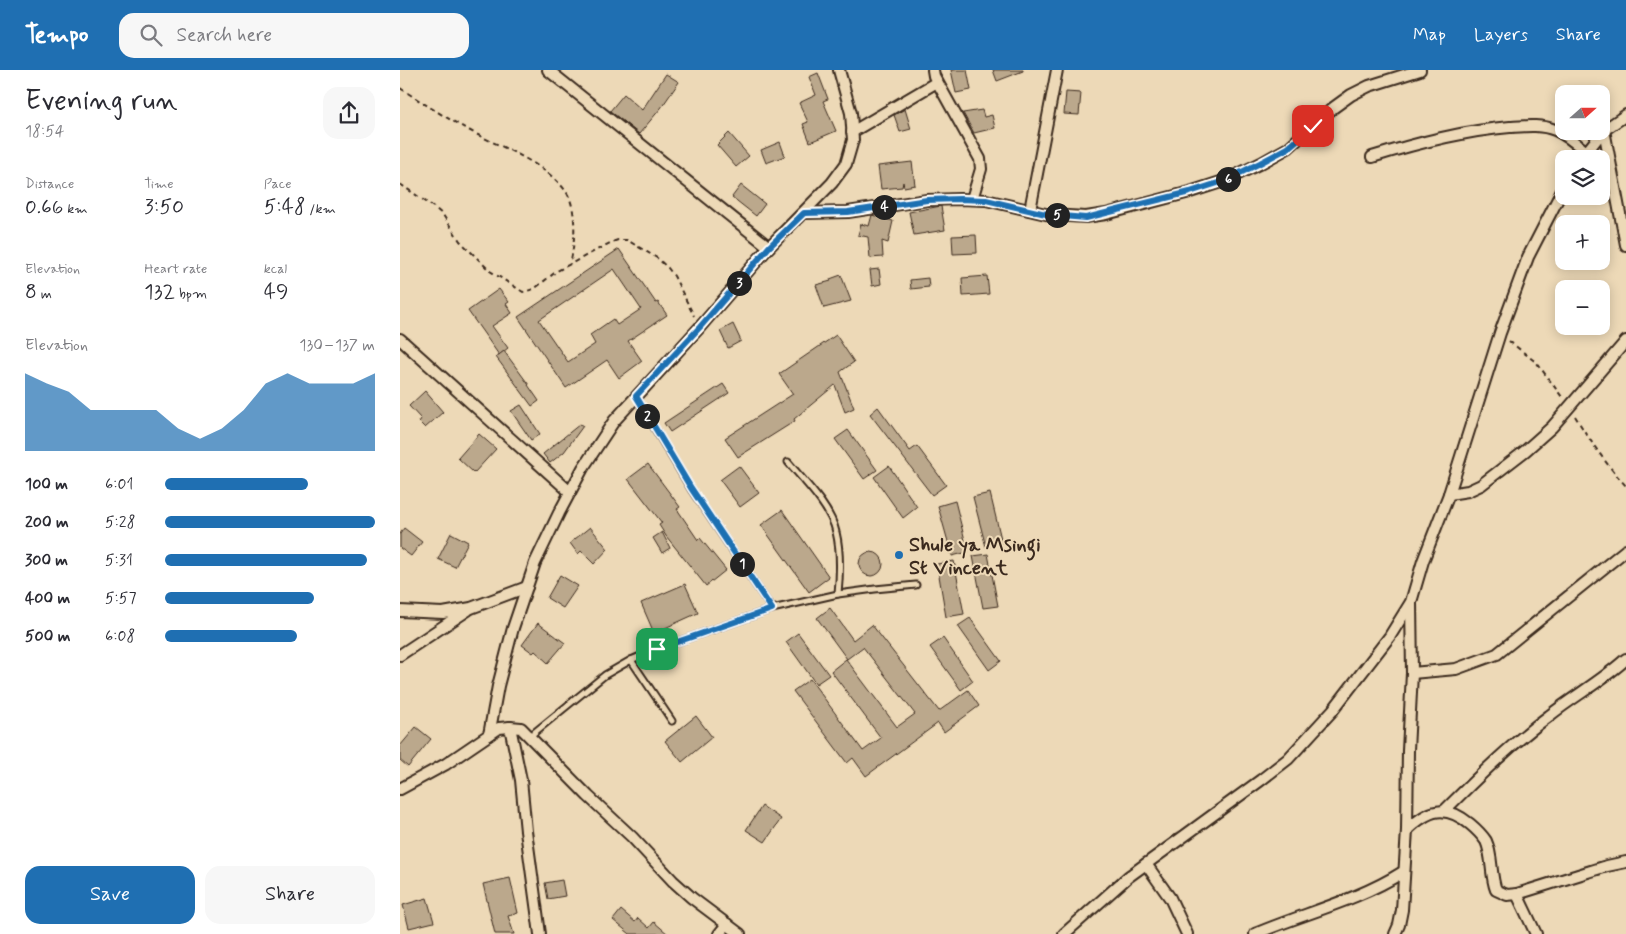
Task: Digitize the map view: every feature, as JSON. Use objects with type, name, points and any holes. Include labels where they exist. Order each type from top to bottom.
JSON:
[{"type":"street","points":[[548,70],[769,247]]},
{"type":"street","points":[[489,735],[498,686],[513,628],[535,563],[583,468],[614,421],[700,327],[769,247],[832,183],[846,164],[852,140],[851,110],[839,70]]},
{"type":"street","points":[[933,70],[937,82],[980,159],[981,169],[972,199]]},
{"type":"street","points":[[1030,210],[1057,70]]},
{"type":"street","points":[[804,213],[848,212],[927,200],[972,199],[986,200],[1050,215],[1086,218],[1224,181],[1288,148],[1333,108],[1351,95],[1369,86],[1420,70]]},
{"type":"street","points":[[852,132],[937,82]]},
{"type":"street","points":[[1610,126],[1626,115]]},
{"type":"street","points":[[1372,157],[1429,140],[1468,132],[1525,126],[1544,127],[1555,130],[1568,138],[1579,150]]},
{"type":"street","points":[[1588,150],[1596,140]]},
{"type":"street","points":[[1606,140],[1626,245]]},
{"type":"street","points":[[1064,934],[1128,877],[1288,759],[1333,710],[1390,636],[1411,602],[1423,561],[1449,494],[1500,333],[1528,257],[1555,204]]},
{"type":"street","points":[[400,339],[570,492]]},
{"type":"street","points":[[1449,494],[1468,491],[1481,485],[1525,451],[1552,427],[1626,341]]},
{"type":"street","points":[[1412,673],[1456,669],[1497,654],[1626,550]]},
{"type":"street","points":[[400,611],[443,613],[471,608],[527,587]]},
{"type":"street","points":[[1395,934],[1402,910],[1407,830],[1408,750],[1412,673],[1411,602]]},
{"type":"street","points":[[400,656],[471,608]]},
{"type":"street","points":[[1444,811],[1497,760],[1549,715],[1611,673],[1626,659]]},
{"type":"street","points":[[510,727],[521,780],[540,934]]},
{"type":"street","points":[[400,789],[446,764],[499,728],[521,728],[692,898],[740,934]]},
{"type":"street","points":[[1407,830],[1416,821],[1428,814],[1444,811],[1452,812],[1461,817],[1486,841],[1496,890],[1507,895],[1517,894],[1607,866],[1626,862]]},
{"type":"street","points":[[1146,864],[1170,898],[1187,934]]},
{"type":"street","points":[[1254,934],[1365,893],[1403,872]]},
{"type":"street","points":[[1517,894],[1536,934]]},
{"type":"street","points":[[719,934],[727,924]]},
{"type":"lane","points":[[636,396],[691,488],[772,609]]},
{"type":"lane","points":[[788,462],[819,500],[836,531],[839,559],[838,594]]},
{"type":"lane","points":[[530,736],[605,675],[631,660],[657,649],[772,609],[838,594],[916,585]]},
{"type":"lane","points":[[631,660],[672,721]]},
{"type":"path","points":[[400,88],[447,118],[531,163],[554,179],[565,190],[571,201],[573,219],[573,252],[570,264]]},
{"type":"path","points":[[400,184],[435,208],[460,241],[490,272],[523,292],[534,289],[557,271],[612,242],[627,240],[657,258],[668,268],[700,327]]},
{"type":"path","points":[[1500,333],[1537,363],[1570,407],[1592,445],[1626,486]]},
{"type":"building","points":[[951,70],[967,70],[971,90],[956,93]]},
{"type":"building","points":[[993,70],[1023,70],[1023,71],[997,81]]},
{"type":"building","points":[[818,73],[828,99],[823,101],[836,131],[810,142],[803,124],[808,122],[799,103],[816,95],[809,77]]},
{"type":"building","points":[[666,74],[679,82],[661,108],[639,134],[610,111],[624,94],[642,110]]},
{"type":"building","points":[[1066,92],[1081,93],[1079,115],[1064,114]]},
{"type":"building","points":[[905,109],[911,129],[900,132],[894,115]]},
{"type":"building","points":[[982,110],[984,117],[992,115],[995,128],[974,133],[963,113]]},
{"type":"building","points":[[729,133],[749,156],[736,167],[717,145]]},
{"type":"building","points":[[780,142],[785,156],[766,163],[761,150]]},
{"type":"building","points":[[912,162],[915,185],[904,187],[903,182],[902,187],[881,189],[878,166]]},
{"type":"building","points":[[741,185],[765,204],[756,216],[732,197]]},
{"type":"building","points":[[941,206],[945,230],[914,235],[909,212]]},
{"type":"building","points":[[872,215],[893,221],[888,243],[882,241],[883,257],[870,258],[868,237],[858,235],[861,224],[869,226]]},
{"type":"building","points":[[976,235],[977,253],[953,254],[952,236]]},
{"type":"building","points":[[619,249],[656,303],[658,302],[667,315],[628,341],[642,361],[619,378],[607,360],[566,388],[518,317]],"holes":[[[614,269],[641,309],[617,325],[613,319],[590,335],[595,344],[568,362],[539,320]]]},
{"type":"building","points":[[879,269],[881,284],[872,286],[870,270]]},
{"type":"building","points":[[841,275],[851,301],[824,308],[816,285],[831,281],[830,279]]},
{"type":"building","points":[[987,276],[989,294],[963,296],[962,278]]},
{"type":"building","points":[[928,278],[929,287],[911,289],[910,280]]},
{"type":"building","points":[[499,289],[509,302],[506,304],[512,313],[492,326],[508,348],[499,355],[468,311]]},
{"type":"building","points":[[733,324],[741,341],[728,348],[720,331]]},
{"type":"building","points":[[836,335],[854,362],[840,372],[854,408],[845,412],[835,385],[794,419],[795,421],[738,457],[725,438],[793,394],[779,374]]},
{"type":"building","points":[[504,351],[539,401],[532,406],[496,357]]},
{"type":"building","points":[[723,384],[729,393],[670,432],[664,423]]},
{"type":"building","points":[[425,391],[443,412],[425,428],[419,422],[421,419],[409,406]]},
{"type":"building","points":[[521,405],[540,434],[531,440],[511,411]]},
{"type":"building","points":[[878,407],[910,451],[917,446],[946,485],[932,495],[870,414]]},
{"type":"building","points":[[580,424],[583,426],[564,452],[550,463],[543,454]]},
{"type":"building","points":[[848,430],[877,470],[864,479],[835,439]]},
{"type":"building","points":[[479,434],[496,449],[474,473],[458,458]]},
{"type":"building","points":[[648,464],[680,507],[677,509],[698,540],[700,538],[726,570],[706,586],[666,536],[659,525],[662,523],[628,479]]},
{"type":"building","points":[[739,466],[759,493],[740,507],[720,480]]},
{"type":"building","points":[[889,466],[917,507],[903,518],[874,477]]},
{"type":"building","points":[[990,493],[1002,543],[986,547],[973,497]]},
{"type":"building","points":[[955,501],[968,552],[952,556],[938,506]]},
{"type":"building","points":[[782,510],[829,577],[809,592],[761,525]]},
{"type":"building","points":[[590,527],[608,549],[594,564],[581,551],[578,554],[570,543]]},
{"type":"building","points":[[404,528],[422,542],[411,556],[400,548],[400,534]]},
{"type":"building","points":[[662,532],[670,548],[662,553],[653,538]]},
{"type":"building","points":[[451,533],[468,542],[455,567],[438,559]]},
{"type":"building","points":[[871,552],[876,553],[882,559],[882,569],[876,575],[871,576],[866,575],[860,569],[859,564],[860,559],[866,553]]},
{"type":"building","points":[[988,554],[998,606],[983,608],[973,556]]},
{"type":"building","points":[[954,561],[964,614],[946,617],[937,564]]},
{"type":"building","points":[[560,575],[578,586],[563,608],[547,598]]},
{"type":"building","points":[[685,584],[698,613],[654,633],[641,603]]},
{"type":"building","points":[[830,608],[853,640],[872,625],[939,711],[968,690],[979,706],[944,732],[938,723],[866,776],[853,758],[847,763],[793,691],[810,679],[863,751],[881,738],[831,671],[846,659],[897,727],[915,714],[863,647],[847,659],[817,618]]},
{"type":"building","points":[[970,618],[1001,661],[989,670],[958,626]]},
{"type":"building","points":[[538,623],[565,643],[548,663],[535,651],[533,653],[522,645]]},
{"type":"building","points":[[798,633],[829,675],[816,684],[786,642]]},
{"type":"building","points":[[943,638],[973,681],[961,690],[930,647]]},
{"type":"building","points":[[696,716],[712,737],[682,762],[665,741]]},
{"type":"building","points":[[416,727],[431,739],[408,767],[400,760],[400,746]]},
{"type":"building","points":[[762,806],[781,819],[765,842],[746,830]]},
{"type":"building","points":[[510,878],[518,913],[508,916],[514,934],[495,934],[483,884]]},
{"type":"building","points":[[562,880],[565,896],[548,899],[545,883]]},
{"type":"building","points":[[427,898],[434,922],[409,928],[403,905]]},
{"type":"building","points":[[621,910],[635,922],[638,918],[649,928],[654,922],[668,934],[630,934],[613,920]]},
{"type":"place","name":"Shule ya Msingi St Vincent","points":[[899,555]]},
{"type":"route","points":[[657,649],[772,609],[691,488],[636,396],[700,327],[769,247],[804,213],[848,212],[927,200],[960,199],[986,200],[1050,215],[1086,218],[1190,192],[1224,181],[1288,148],[1313,126]]}]
